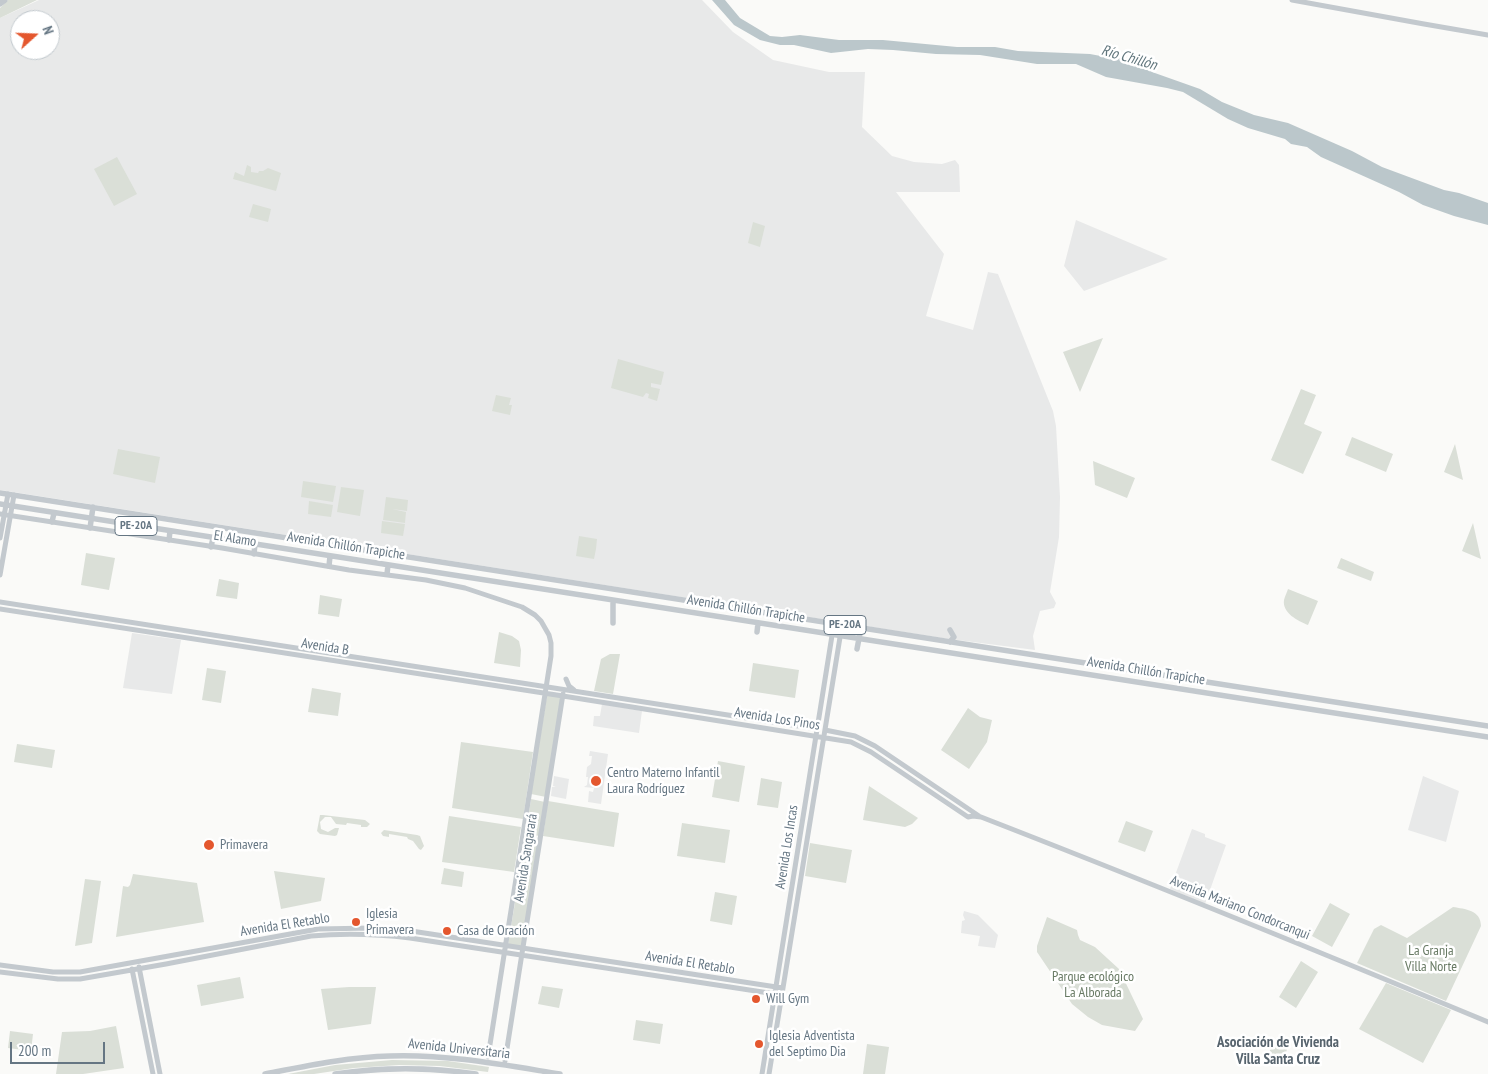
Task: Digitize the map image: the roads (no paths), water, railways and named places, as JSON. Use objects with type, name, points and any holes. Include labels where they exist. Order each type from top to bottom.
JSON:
[{"type":"highway","points":[[0,3],[4,0]]},
{"type":"main road","name":"Avenida Chillón Trapiche","points":[[0,493],[1488,726]]},
{"type":"main road","name":"Avenida Chillón Trapiche","points":[[6,505],[1488,738]]},
{"type":"main road","points":[[90,528],[93,507]]},
{"type":"main road","points":[[52,522],[54,513]]},
{"type":"main road","points":[[169,540],[170,531]]},
{"type":"main road","points":[[211,546],[213,538]]},
{"type":"main road","points":[[283,548],[284,538]]},
{"type":"main road","points":[[315,554],[316,542]]},
{"type":"main road","points":[[254,554],[255,544]]},
{"type":"main road","points":[[367,562],[369,551]]},
{"type":"main road","points":[[329,566],[330,556]]},
{"type":"main road","points":[[387,574],[388,565]]},
{"type":"main road","points":[[463,577],[465,566]]},
{"type":"main road","points":[[488,581],[490,570]]},
{"type":"main road","points":[[597,598],[598,587]]},
{"type":"main road","points":[[634,604],[636,592]]},
{"type":"main road","points":[[613,600],[613,623]]},
{"type":"main road","points":[[702,614],[704,603]]},
{"type":"main road","points":[[757,632],[758,623]]},
{"type":"main road","points":[[856,649],[860,639],[861,628]]},
{"type":"main road","points":[[950,630],[954,637],[950,642]]},
{"type":"main road","points":[[886,643],[888,632]]},
{"type":"main road","points":[[1011,663],[1013,652]]},
{"type":"main road","points":[[1207,693],[1208,682]]},
{"type":"main road","points":[[1445,731],[1447,719]]},
{"type":"main road","name":"Avenida Universitaria","points":[[265,1074],[344,1060],[411,1055],[460,1058],[560,1074]]},
{"type":"main road","name":"Avenida Universitaria","points":[[335,1074],[395,1068],[476,1074]]},
{"type":"street","points":[[1292,0],[1488,34]]},
{"type":"street","points":[[0,538],[2,514],[11,494]]},
{"type":"street","points":[[0,574],[11,515],[6,505]]},
{"type":"street","name":"El Alamo","points":[[2,514],[450,584],[529,610],[541,620],[549,634],[551,648],[546,686]]},
{"type":"street","name":"Avenida B","points":[[0,602],[564,689]]},
{"type":"street","name":"Avenida B","points":[[0,609],[563,696]]},
{"type":"street","name":"Avenida Los Incas","points":[[780,988],[813,736],[834,624]]},
{"type":"street","name":"Avenida Los Incas","points":[[762,1074],[804,860],[842,625]]},
{"type":"street","points":[[296,654],[298,648]]},
{"type":"street","points":[[532,684],[544,680],[548,671]]},
{"type":"street","points":[[476,682],[477,675]]},
{"type":"street","points":[[566,679],[569,686],[577,691]]},
{"type":"street","name":"Avenida Sangarará","points":[[488,1057],[546,686]]},
{"type":"street","name":"Avenida Los Pinos","points":[[564,689],[815,728]]},
{"type":"street","name":"Avenida Sangarará","points":[[505,1061],[564,689]]},
{"type":"street","points":[[532,691],[540,696],[543,707]]},
{"type":"street","name":"Avenida Los Pinos","points":[[563,696],[851,742],[870,752],[968,816]]},
{"type":"street","points":[[561,709],[567,700],[576,698]]},
{"type":"street","points":[[627,706],[628,699]]},
{"type":"street","name":"Avenida Los Pinos","points":[[824,730],[848,734],[869,743],[972,811]]},
{"type":"street","name":"Avenida Mariano Condorcanqui","points":[[972,811],[981,817],[1370,972],[1488,1022]]},
{"type":"street","name":"Avenida Mariano Condorcanqui","points":[[968,816],[981,817]]},
{"type":"street","points":[[797,858],[804,860]]},
{"type":"street","name":"Avenida El Retablo","points":[[0,965],[70,973],[92,971],[318,929],[398,929],[780,988]]},
{"type":"street","name":"Avenida El Retablo","points":[[0,972],[69,979],[92,977],[295,939],[332,935],[372,934],[505,952],[778,994]]},
{"type":"street","points":[[525,938],[528,946],[534,950]]},
{"type":"street","points":[[138,962],[160,1074]]},
{"type":"street","points":[[131,964],[153,1074]]},
{"type":"street","name":"Avenida Los Incas","points":[[769,1074],[778,994]]},
{"type":"street","points":[[149,1056],[156,1055]]},
{"type":"street","points":[[765,1057],[771,1058]]},
{"type":"place","name":"Centro Materno Infantil Laura Rodríguez","points":[[596,781]]},
{"type":"place","name":"Primavera","points":[[209,845]]},
{"type":"place","name":"Iglesia Primavera","points":[[356,922]]},
{"type":"place","name":"Casa de Oración","points":[[447,931]]},
{"type":"place","name":"Will Gym","points":[[756,999]]},
{"type":"place","name":"Iglesia Adventista del Septimo Dia","points":[[759,1044]]},
{"type":"district","name":"Asociación de Vivienda Villa Santa Cruz","points":[[1278,1052]]},
{"type":"water label","name":"Río Chillón","points":[[1129,58]]},
{"type":"park label","name":"La Granja Villa Norte","points":[[1431,960]]},
{"type":"park label","name":"Parque ecológico La Alborada","points":[[1093,986]]}]
